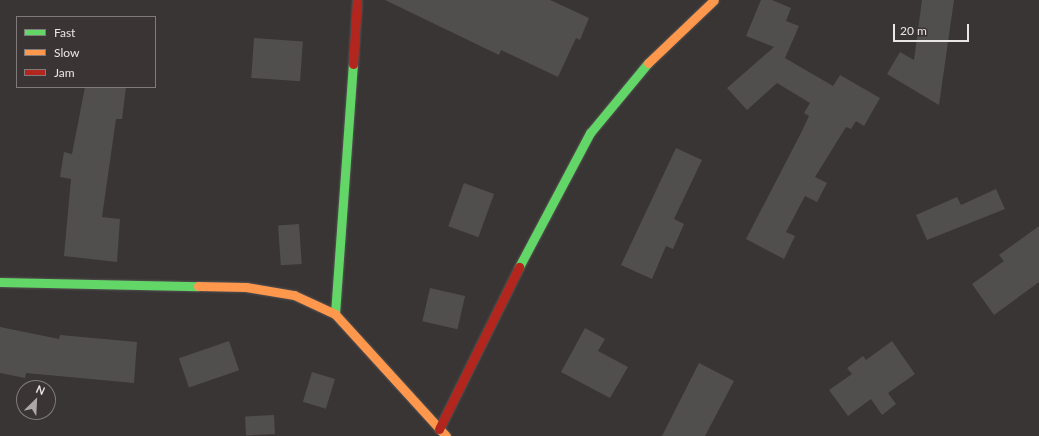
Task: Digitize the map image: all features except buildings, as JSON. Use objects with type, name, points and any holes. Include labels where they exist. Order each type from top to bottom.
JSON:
[{"type":"street","points":[[335,314],[357,0]]},
{"type":"street","points":[[0,282],[246,287],[294,295],[335,314],[443,433],[542,220],[590,133],[660,49],[714,0]]},
{"type":"traffic: fast","points":[[519,267],[590,133],[648,63]]},
{"type":"traffic: fast","points":[[335,314],[353,64]]},
{"type":"traffic: fast","points":[[0,282],[198,286]]},
{"type":"traffic: slow","points":[[648,63],[714,0]]},
{"type":"traffic: slow","points":[[198,286],[246,287],[294,295],[335,314],[446,436]]},
{"type":"traffic: jam","points":[[353,64],[357,0]]},
{"type":"traffic: jam","points":[[439,429],[519,267]]}]
